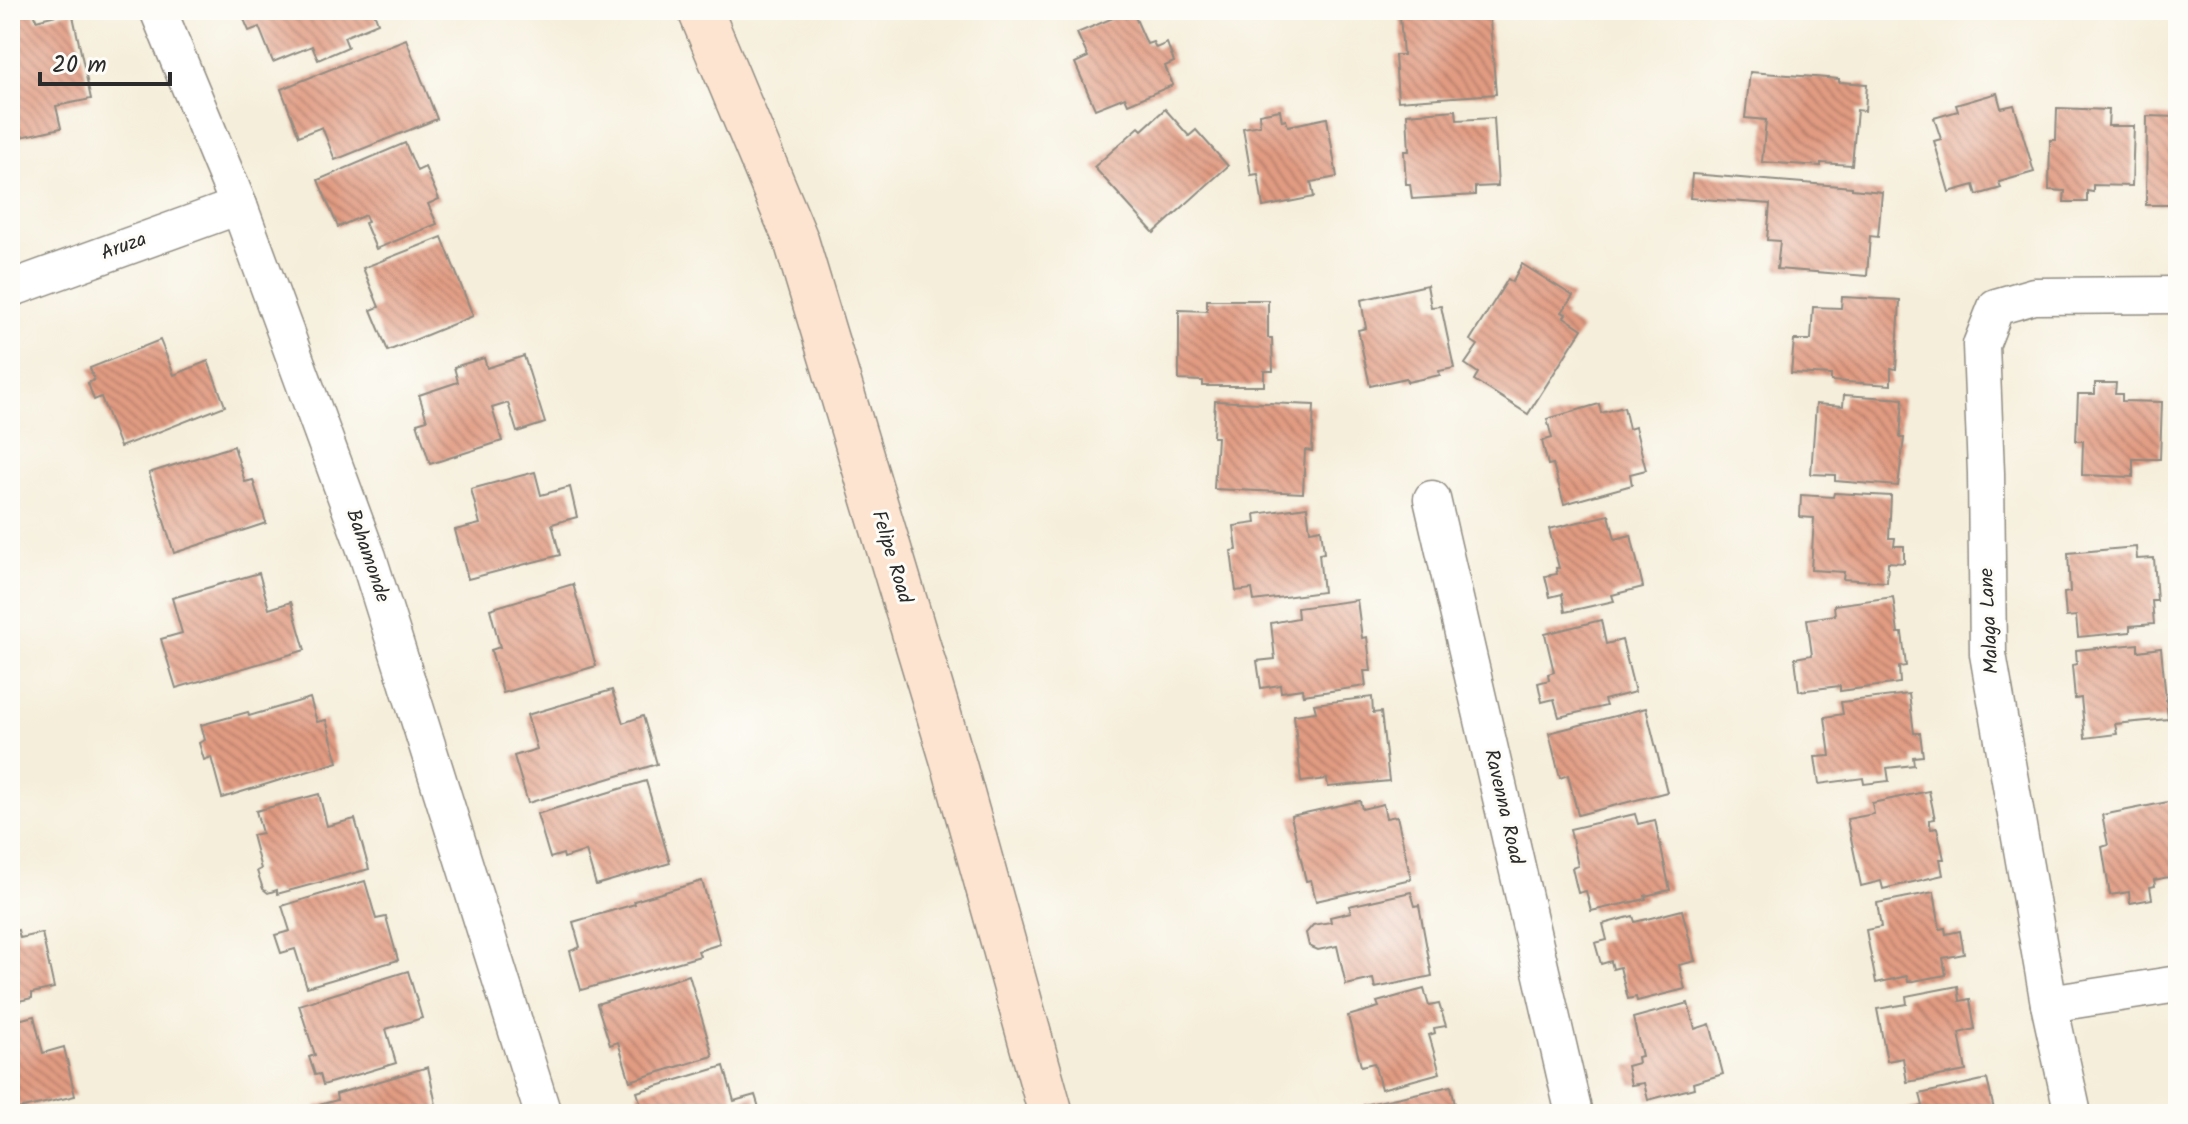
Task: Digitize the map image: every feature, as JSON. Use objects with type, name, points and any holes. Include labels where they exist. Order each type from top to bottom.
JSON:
[{"type":"main road","name":"Felipe Road","points":[[700,10],[796,240],[954,765],[1051,1114]]},
{"type":"street","name":"Bahamonde","points":[[158,10],[239,206],[368,557],[543,1114]]},
{"type":"street","name":"Aruza","points":[[10,289],[239,206]]},
{"type":"street","name":"Malaga Lane","points":[[2073,1114],[2049,1004],[1988,654],[1981,345],[1996,307],[2034,296],[2178,295]]},
{"type":"street","name":"Ravenna Road","points":[[1432,499],[1574,1114]]},
{"type":"street","points":[[2049,1004],[2178,984]]},
{"type":"building","points":[[10,10],[34,10],[36,20],[72,11],[91,99],[56,106],[61,128],[12,139]]},
{"type":"building","points":[[240,10],[373,10],[378,23],[344,37],[348,47],[318,60],[312,46],[273,62],[259,27],[249,31]]},
{"type":"building","points":[[1132,10],[1147,44],[1153,42],[1156,48],[1167,43],[1174,62],[1165,66],[1173,85],[1128,104],[1125,97],[1095,109],[1075,63],[1088,57],[1077,33]]},
{"type":"building","points":[[1489,10],[1496,94],[1398,101],[1395,55],[1403,55],[1400,15]]},
{"type":"building","points":[[406,39],[437,119],[335,160],[322,127],[299,136],[281,89]]},
{"type":"building","points":[[1750,72],[1867,84],[1865,111],[1857,110],[1852,165],[1762,162],[1766,120],[1745,118]]},
{"type":"building","points":[[1997,93],[2001,108],[2014,105],[2034,172],[1999,182],[2001,188],[1977,195],[1974,185],[1949,192],[1934,141],[1941,139],[1934,118],[1958,111],[1956,105]]},
{"type":"building","points":[[2057,108],[2109,110],[2108,126],[2134,126],[2132,186],[2093,185],[2093,192],[2087,191],[2087,202],[2064,202],[2065,191],[2049,190],[2050,140],[2056,140]]},
{"type":"building","points":[[1165,109],[1189,136],[1196,130],[1228,166],[1154,233],[1094,167],[1139,127],[1142,130]]},
{"type":"building","points":[[1280,110],[1282,121],[1286,120],[1288,126],[1327,118],[1337,177],[1311,182],[1314,197],[1263,207],[1258,174],[1251,175],[1243,128],[1260,125],[1259,114]]},
{"type":"building","points":[[1456,110],[1457,120],[1494,118],[1498,186],[1475,187],[1475,195],[1412,199],[1410,184],[1406,184],[1404,151],[1409,151],[1407,114]]},
{"type":"building","points":[[2147,116],[2178,117],[2178,205],[2146,205]]},
{"type":"building","points":[[405,143],[417,171],[425,167],[439,199],[428,204],[437,224],[376,249],[365,223],[368,222],[365,215],[338,227],[318,180]]},
{"type":"building","points":[[1692,174],[1882,192],[1878,237],[1870,236],[1867,276],[1777,269],[1780,241],[1767,240],[1770,204],[1690,198]]},
{"type":"building","points":[[442,237],[473,316],[388,351],[371,310],[379,307],[363,268]]},
{"type":"building","points":[[1522,264],[1573,296],[1562,312],[1566,314],[1564,317],[1582,329],[1528,414],[1474,380],[1478,373],[1465,364],[1478,345],[1470,340],[1508,279],[1512,282]]},
{"type":"building","points":[[1427,285],[1431,307],[1441,306],[1454,368],[1439,371],[1440,375],[1370,386],[1358,330],[1366,328],[1361,300]]},
{"type":"building","points":[[1842,297],[1900,300],[1896,369],[1891,368],[1891,385],[1831,381],[1831,375],[1791,373],[1794,340],[1811,340],[1813,307],[1841,308]]},
{"type":"building","points":[[1207,300],[1268,300],[1268,338],[1272,338],[1273,371],[1264,371],[1264,386],[1203,386],[1203,381],[1179,380],[1179,310],[1207,311]]},
{"type":"building","points":[[160,340],[174,375],[208,361],[225,406],[120,447],[101,397],[94,400],[88,383],[94,380],[90,368]]},
{"type":"building","points":[[524,356],[545,423],[517,432],[508,403],[492,408],[502,441],[430,464],[417,423],[427,420],[419,395],[458,382],[454,367],[484,358],[487,368]]},
{"type":"building","points":[[2095,383],[2116,383],[2115,394],[2122,394],[2122,401],[2162,402],[2160,459],[2133,459],[2133,477],[2082,475],[2083,441],[2076,441],[2078,394],[2095,394]]},
{"type":"building","points":[[1844,395],[1903,399],[1900,438],[1904,438],[1898,486],[1835,481],[1835,475],[1811,474],[1816,404],[1843,406]]},
{"type":"building","points":[[1215,401],[1314,405],[1312,451],[1305,450],[1303,493],[1214,489],[1217,437],[1213,437]]},
{"type":"building","points":[[1599,404],[1601,413],[1624,407],[1629,429],[1635,427],[1646,470],[1630,474],[1632,485],[1564,504],[1553,464],[1548,465],[1542,441],[1552,438],[1547,419]]},
{"type":"building","points":[[234,446],[245,482],[253,480],[266,523],[174,553],[149,473]]},
{"type":"building","points":[[535,472],[541,495],[570,487],[577,517],[552,524],[560,555],[468,579],[455,530],[480,524],[471,489]]},
{"type":"building","points":[[1834,493],[1891,496],[1889,538],[1895,538],[1894,546],[1904,546],[1904,563],[1888,562],[1887,582],[1843,579],[1844,572],[1811,570],[1814,518],[1800,517],[1801,495],[1833,497]]},
{"type":"building","points":[[1307,507],[1310,531],[1321,529],[1324,553],[1319,554],[1323,592],[1254,601],[1252,589],[1236,591],[1231,551],[1237,550],[1234,526],[1256,523],[1255,514]]},
{"type":"building","points":[[1609,515],[1615,539],[1631,535],[1643,587],[1612,595],[1614,601],[1565,612],[1562,594],[1550,597],[1545,576],[1557,574],[1556,568],[1559,568],[1549,529]]},
{"type":"building","points":[[2136,547],[2137,559],[2154,558],[2157,601],[2152,601],[2154,624],[2130,626],[2130,632],[2078,637],[2076,616],[2066,617],[2064,593],[2070,592],[2068,553]]},
{"type":"building","points":[[259,573],[269,609],[291,602],[305,650],[176,688],[161,639],[182,633],[172,598]]},
{"type":"building","points":[[573,584],[596,666],[503,693],[491,650],[500,647],[490,609]]},
{"type":"building","points":[[1893,597],[1906,666],[1899,667],[1900,683],[1840,691],[1840,686],[1799,691],[1795,658],[1812,655],[1807,619],[1835,615],[1834,605]]},
{"type":"building","points":[[1357,600],[1362,638],[1367,637],[1371,671],[1364,671],[1366,686],[1303,695],[1302,689],[1281,692],[1280,685],[1261,688],[1257,661],[1275,659],[1271,623],[1298,618],[1297,608]]},
{"type":"building","points":[[1601,620],[1606,644],[1622,640],[1635,692],[1604,700],[1606,706],[1559,717],[1554,699],[1542,702],[1538,683],[1549,680],[1548,674],[1554,672],[1545,634]]},
{"type":"building","points":[[2138,644],[2138,651],[2161,648],[2168,719],[2115,724],[2117,734],[2085,738],[2081,698],[2075,699],[2072,665],[2077,664],[2076,650]]},
{"type":"building","points":[[612,690],[623,723],[643,716],[657,764],[528,803],[514,756],[537,749],[527,715]]},
{"type":"building","points":[[1909,694],[1914,733],[1920,733],[1923,756],[1913,757],[1914,765],[1887,768],[1889,781],[1864,784],[1863,778],[1819,784],[1815,757],[1830,756],[1825,717],[1843,714],[1841,702]]},
{"type":"building","points":[[1372,697],[1373,713],[1381,712],[1389,781],[1328,787],[1327,779],[1301,782],[1294,715],[1316,712],[1314,704]]},
{"type":"building","points":[[310,698],[317,722],[326,720],[338,762],[222,798],[211,757],[204,760],[199,743],[205,740],[201,725],[248,712],[249,716]]},
{"type":"building","points":[[1646,708],[1667,792],[1578,815],[1568,775],[1560,778],[1549,733]]},
{"type":"building","points":[[646,781],[670,863],[596,885],[586,851],[564,858],[563,854],[550,858],[537,814]]},
{"type":"building","points":[[1929,791],[1935,819],[1929,820],[1931,829],[1937,828],[1944,859],[1940,859],[1943,875],[1883,889],[1881,881],[1861,886],[1847,819],[1874,814],[1872,803]]},
{"type":"building","points":[[319,794],[327,826],[355,819],[369,869],[277,894],[277,890],[268,893],[263,889],[257,871],[261,869],[252,835],[262,833],[256,811]]},
{"type":"building","points":[[2178,800],[2178,875],[2154,880],[2155,886],[2150,887],[2152,899],[2130,903],[2129,892],[2110,895],[2102,847],[2108,845],[2102,815]]},
{"type":"building","points":[[1360,801],[1362,809],[1383,804],[1386,818],[1397,816],[1411,879],[1316,901],[1311,880],[1306,881],[1291,816]]},
{"type":"building","points":[[1635,814],[1638,824],[1655,820],[1670,890],[1645,896],[1646,899],[1591,911],[1586,891],[1578,893],[1572,868],[1578,866],[1570,829]]},
{"type":"building","points":[[365,881],[376,919],[386,917],[398,960],[307,987],[295,949],[281,953],[275,935],[290,931],[282,906]]},
{"type":"building","points":[[702,881],[720,944],[698,951],[700,956],[581,990],[570,951],[580,947],[573,922]]},
{"type":"building","points":[[1411,892],[1415,906],[1419,905],[1432,976],[1375,988],[1373,979],[1346,985],[1337,946],[1318,950],[1309,946],[1306,933],[1313,925],[1331,922],[1330,917],[1351,912],[1349,906]]},
{"type":"building","points":[[1934,892],[1940,929],[1945,928],[1946,934],[1960,931],[1964,954],[1943,958],[1946,975],[1908,982],[1907,976],[1876,983],[1866,930],[1881,927],[1877,903]]},
{"type":"building","points":[[1682,910],[1695,961],[1679,965],[1685,989],[1637,1001],[1636,997],[1628,999],[1620,967],[1613,969],[1611,961],[1601,964],[1595,943],[1607,940],[1603,924],[1633,916],[1635,922]]},
{"type":"building","points":[[18,930],[20,938],[42,933],[54,988],[10,1003],[10,932]]},
{"type":"building","points":[[408,971],[422,1018],[386,1029],[396,1063],[323,1085],[320,1074],[315,1075],[309,1057],[315,1055],[299,1005]]},
{"type":"building","points":[[689,975],[713,1056],[630,1081],[618,1042],[610,1045],[597,1004]]},
{"type":"building","points":[[1958,986],[1960,1001],[1970,999],[1975,1029],[1959,1033],[1966,1071],[1907,1082],[1903,1058],[1887,1061],[1877,1009],[1907,1004],[1906,996]]},
{"type":"building","points":[[1424,989],[1429,1006],[1439,1004],[1446,1026],[1434,1028],[1435,1033],[1429,1035],[1440,1073],[1381,1089],[1374,1063],[1361,1066],[1348,1016],[1379,1007],[1377,1002]]},
{"type":"building","points":[[1688,1003],[1695,1029],[1710,1024],[1723,1074],[1693,1083],[1694,1088],[1648,1100],[1644,1083],[1631,1085],[1627,1066],[1638,1063],[1637,1057],[1642,1056],[1633,1018]]},
{"type":"building","points":[[34,1016],[43,1053],[64,1047],[75,1096],[10,1111],[10,1022]]},
{"type":"building","points":[[724,1066],[734,1101],[755,1095],[761,1114],[644,1114],[637,1092]]},
{"type":"building","points":[[428,1067],[438,1114],[318,1114],[316,1106],[337,1100],[336,1094]]},
{"type":"building","points":[[1987,1079],[1995,1114],[1907,1114],[1906,1110],[1923,1106],[1920,1094]]},
{"type":"building","points":[[1451,1086],[1457,1114],[1366,1114],[1364,1105]]},
{"type":"building","points":[[1694,1103],[1696,1110],[1717,1105],[1720,1114],[1655,1114]]}]
